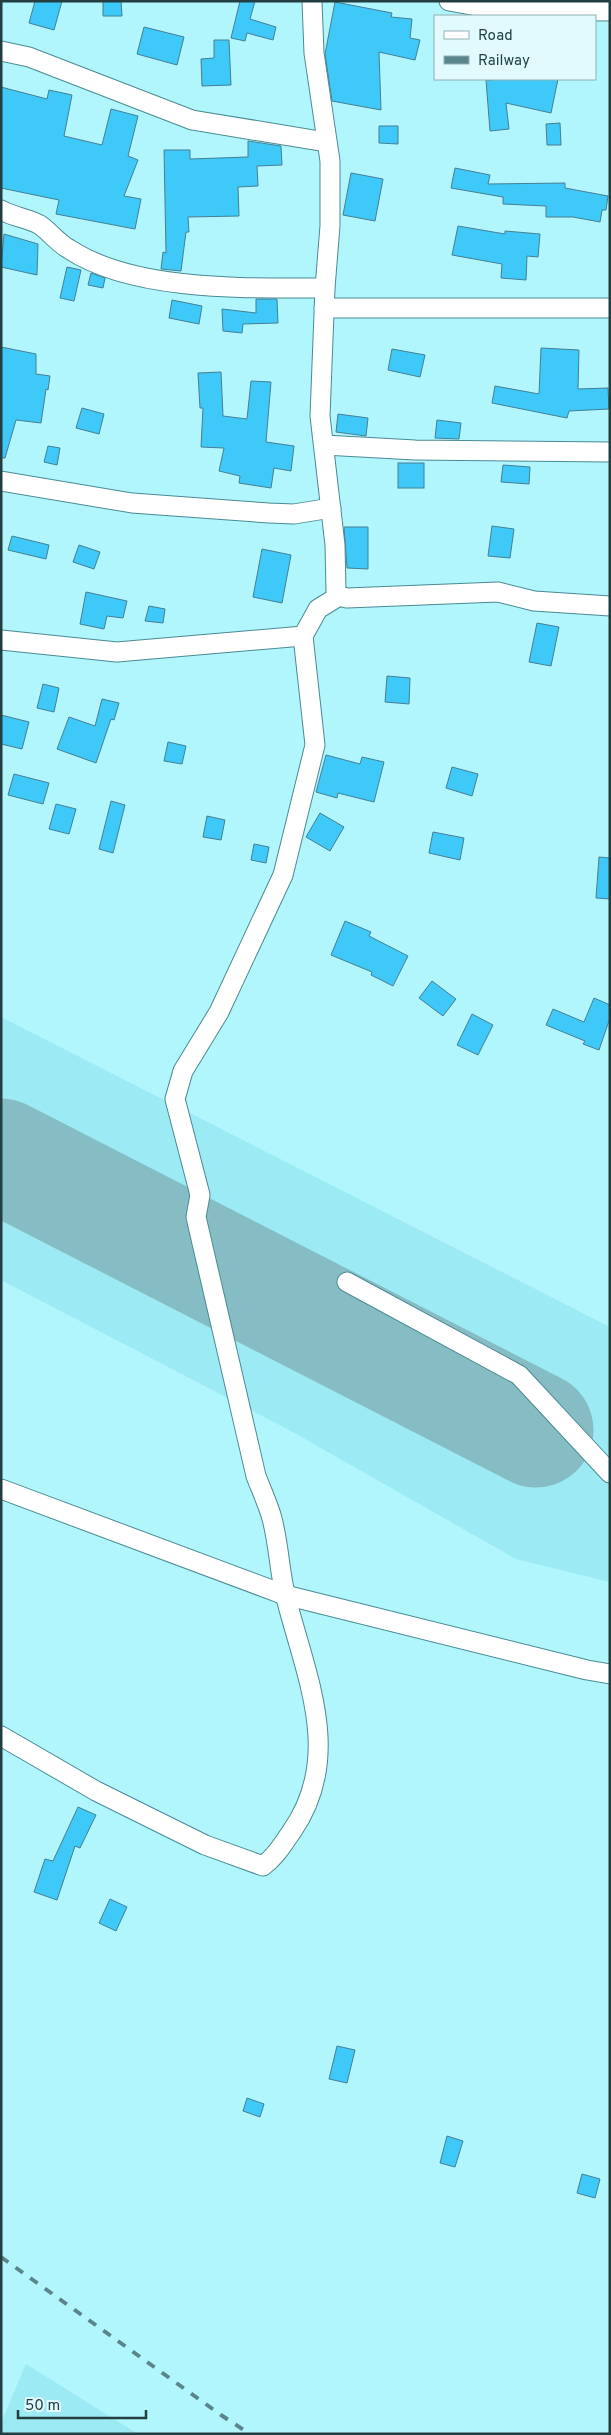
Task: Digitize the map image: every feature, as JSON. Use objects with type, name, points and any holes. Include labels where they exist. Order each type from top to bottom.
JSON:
[{"type":"street","points":[[312,1],[314,53],[326,142],[330,190],[320,416],[335,545],[335,586],[339,596]]},
{"type":"street","points":[[450,1],[499,10],[610,11]]},
{"type":"street","points":[[1,51],[29,57],[192,120],[326,142]]},
{"type":"street","points":[[1,210],[39,224],[69,250],[106,267],[144,276],[234,288],[325,288]]},
{"type":"street","points":[[324,308],[610,308]]},
{"type":"street","points":[[324,445],[415,450],[610,452]]},
{"type":"street","points":[[1,481],[132,504],[294,514],[331,508]]},
{"type":"street","points":[[1,1736],[96,1791],[205,1845],[263,1866],[274,1858],[299,1821],[316,1784],[319,1740],[314,1701],[285,1595],[272,1516],[256,1476],[196,1217],[200,1195],[175,1099],[183,1071],[219,1012],[283,875],[315,745],[303,636],[318,608],[339,596],[348,598],[498,592],[534,601],[610,606]]},
{"type":"street","points":[[1,640],[117,652],[303,636]]},
{"type":"street","points":[[347,1282],[519,1375],[610,1474]]},
{"type":"street","points":[[1,1489],[285,1595],[587,1670],[610,1674]]},
{"type":"shaded area","points":[[1,1017],[610,1327],[610,1582],[516,1559],[291,1431],[1,1280]]},
{"type":"shaded area","points":[[26,2364],[138,2434],[1,2434],[1,2423]]},
{"type":"building","points":[[35,1],[62,1],[54,30],[29,23]]},
{"type":"building","points":[[103,1],[121,1],[122,16],[103,16]]},
{"type":"building","points":[[240,1],[255,1],[250,19],[276,27],[273,40],[247,33],[245,41],[231,38]]},
{"type":"building","points":[[335,2],[392,13],[391,17],[412,19],[410,38],[420,40],[415,60],[379,52],[381,110],[332,101],[325,54]]},
{"type":"building","points":[[144,27],[184,37],[177,65],[137,54]]},
{"type":"building","points":[[214,40],[229,40],[231,85],[202,86],[201,59],[214,58]]},
{"type":"building","points":[[486,80],[558,80],[551,113],[506,103],[509,129],[490,131]]},
{"type":"building","points":[[1,87],[47,99],[49,90],[72,95],[64,136],[102,145],[111,109],[138,116],[128,156],[138,160],[124,196],[141,199],[135,229],[56,214],[59,200],[1,188]]},
{"type":"building","points":[[560,123],[561,145],[547,145],[546,124]]},
{"type":"building","points":[[379,126],[398,126],[398,144],[379,143]]},
{"type":"building","points":[[248,141],[281,146],[282,165],[257,166],[258,186],[238,187],[239,216],[188,217],[189,232],[186,232],[181,271],[161,269],[163,252],[166,253],[164,150],[190,150],[190,159],[248,157]]},
{"type":"building","points":[[455,168],[490,175],[488,184],[565,183],[565,188],[608,196],[606,210],[602,210],[600,222],[573,217],[546,217],[546,206],[503,204],[503,197],[451,188]]},
{"type":"building","points":[[351,173],[383,179],[375,221],[343,215]]},
{"type":"building","points":[[458,226],[505,234],[505,231],[540,234],[538,257],[527,256],[526,280],[501,278],[502,264],[452,255]]},
{"type":"building","points":[[4,234],[38,244],[37,275],[1,267]]},
{"type":"building","points":[[67,267],[81,270],[74,301],[60,298]]},
{"type":"building","points":[[91,273],[105,278],[103,288],[88,285]]},
{"type":"building","points":[[256,299],[277,299],[278,323],[243,324],[242,333],[223,331],[222,309],[256,313]]},
{"type":"building","points":[[172,300],[202,306],[199,324],[169,318]]},
{"type":"building","points":[[1,347],[36,354],[36,374],[50,376],[41,423],[16,420],[5,458],[1,458]]},
{"type":"building","points":[[541,348],[579,350],[578,389],[608,388],[609,409],[569,411],[567,418],[492,403],[495,386],[539,394]]},
{"type":"building","points":[[392,349],[425,355],[420,377],[388,370]]},
{"type":"building","points":[[221,372],[223,416],[247,419],[251,381],[271,382],[266,442],[294,446],[291,471],[274,468],[271,488],[239,483],[240,476],[219,471],[224,448],[201,447],[203,408],[200,408],[198,373]]},
{"type":"building","points":[[82,408],[104,414],[99,434],[76,428]]},
{"type":"building","points":[[338,414],[368,418],[366,436],[336,432]]},
{"type":"building","points":[[437,420],[461,423],[459,439],[435,438]]},
{"type":"building","points":[[48,446],[60,448],[57,465],[44,462]]},
{"type":"building","points":[[398,463],[424,463],[424,488],[398,488]]},
{"type":"building","points":[[503,465],[530,467],[529,484],[501,482]]},
{"type":"building","points":[[492,526],[514,529],[510,558],[488,556]]},
{"type":"building","points":[[344,527],[368,527],[368,569],[347,568]]},
{"type":"building","points":[[12,536],[49,545],[46,559],[8,550]]},
{"type":"building","points":[[79,545],[100,552],[94,569],[73,562]]},
{"type":"building","points":[[262,549],[291,555],[282,603],[253,597]]},
{"type":"building","points":[[86,592],[127,601],[123,618],[107,616],[104,629],[80,624]]},
{"type":"building","points":[[149,606],[165,609],[163,623],[145,621]]},
{"type":"building","points":[[537,623],[559,627],[551,666],[529,662]]},
{"type":"building","points":[[387,676],[410,678],[409,704],[385,702]]},
{"type":"building","points":[[43,684],[59,688],[54,712],[37,708]]},
{"type":"building","points":[[102,699],[119,703],[114,720],[111,719],[96,763],[57,749],[69,717],[95,726]]},
{"type":"building","points":[[1,715],[29,722],[22,749],[1,744]]},
{"type":"building","points":[[168,742],[186,746],[182,764],[164,761]]},
{"type":"building","points":[[326,755],[360,764],[362,757],[384,762],[374,802],[338,793],[337,798],[316,792]]},
{"type":"building","points":[[452,767],[478,774],[472,796],[446,788]]},
{"type":"building","points":[[14,774],[49,783],[43,804],[8,795]]},
{"type":"building","points":[[111,801],[125,805],[113,853],[99,849]]},
{"type":"building","points":[[56,804],[76,809],[69,834],[49,829]]},
{"type":"building","points":[[320,813],[344,827],[330,851],[306,837]]},
{"type":"building","points":[[207,816],[225,820],[221,840],[203,837]]},
{"type":"building","points":[[433,832],[464,838],[460,860],[429,853]]},
{"type":"building","points":[[254,844],[269,847],[266,863],[251,860]]},
{"type":"building","points":[[599,857],[610,858],[610,899],[596,898]]},
{"type":"building","points":[[345,921],[371,932],[369,936],[408,956],[393,986],[371,975],[372,972],[331,955]]},
{"type":"building","points":[[432,981],[456,999],[443,1016],[419,998]]},
{"type":"building","points":[[594,998],[610,1005],[610,1018],[599,1050],[583,1044],[585,1041],[546,1025],[553,1009],[584,1022]]},
{"type":"building","points":[[472,1014],[493,1025],[478,1055],[457,1045]]},
{"type":"building","points":[[78,1807],[96,1815],[80,1848],[75,1846],[57,1900],[34,1892],[45,1859],[53,1861]]},
{"type":"building","points":[[110,1899],[127,1907],[116,1931],[99,1923]]},
{"type":"building","points":[[337,2046],[355,2050],[347,2083],[329,2079]]},
{"type":"building","points":[[247,2098],[264,2104],[260,2117],[243,2111]]},
{"type":"building","points":[[447,2136],[463,2141],[455,2167],[440,2163]]},
{"type":"building","points":[[582,2174],[600,2179],[595,2198],[577,2193]]},
{"type":"runway","points":[[1,1156],[536,1430]]},
{"type":"railway","points":[[1,2257],[250,2434]]}]
